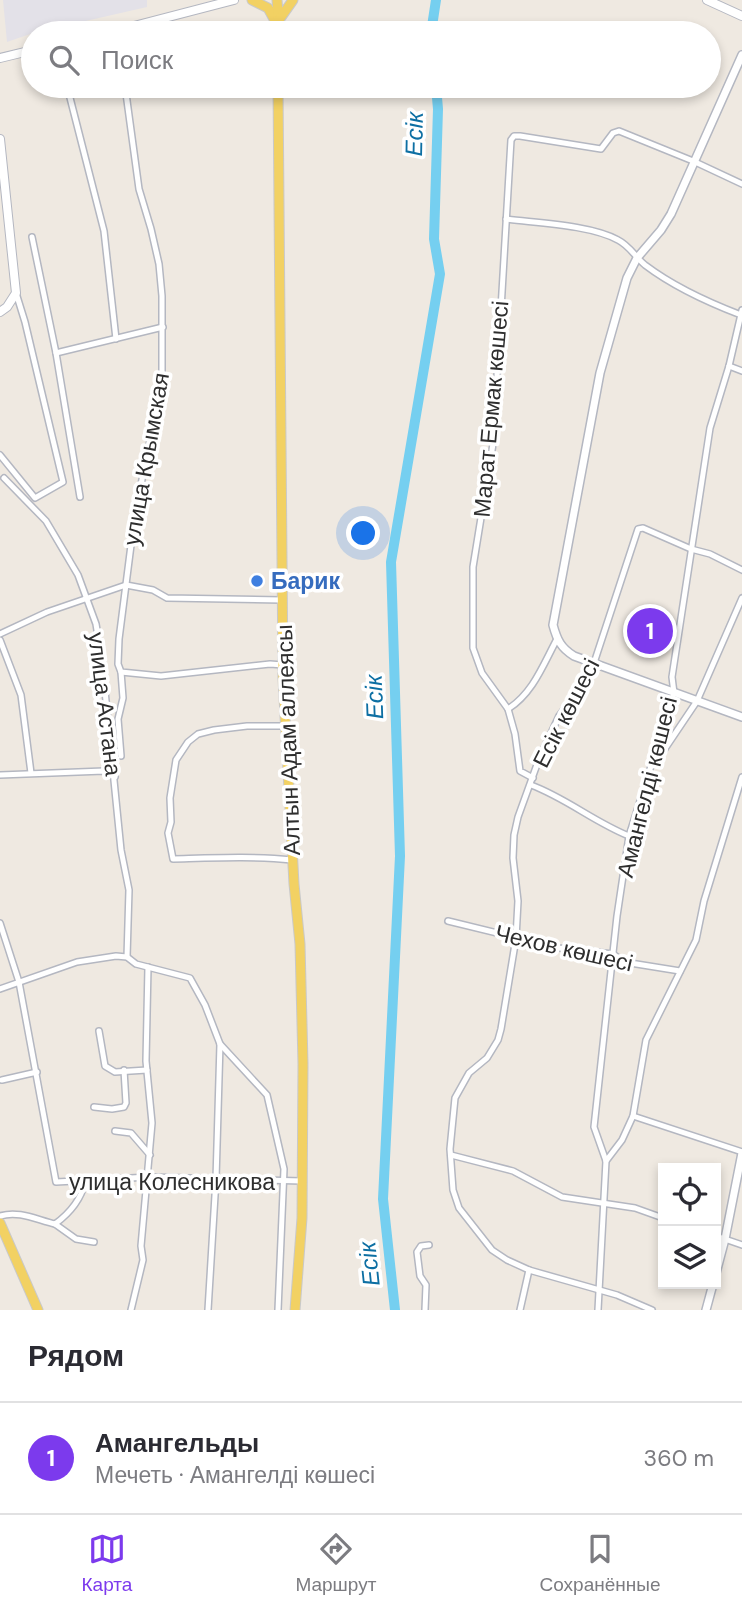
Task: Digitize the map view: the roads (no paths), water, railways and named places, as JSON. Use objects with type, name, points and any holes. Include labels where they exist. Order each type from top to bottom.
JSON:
[{"type":"main road","points":[[158,21],[234,0]]},
{"type":"main road","points":[[252,0],[268,8],[276,21]]},
{"type":"main road","points":[[278,0],[279,21]]},
{"type":"main road","points":[[282,21],[293,0]]},
{"type":"main road","points":[[708,0],[742,16]]},
{"type":"main road","points":[[0,58],[21,53]]},
{"type":"main road","name":"Алтын Адам аллеясы","points":[[278,98],[283,665],[292,860],[300,944],[302,1218],[295,1310]]},
{"type":"main road","points":[[0,139],[16,293],[7,307],[0,312]]},
{"type":"main road","points":[[0,1223],[38,1310]]},
{"type":"street","points":[[191,0],[194,11]]},
{"type":"street","points":[[742,55],[671,214],[637,258],[627,278],[600,373],[553,625],[557,639],[565,650],[574,656],[742,717]]},
{"type":"street","points":[[70,98],[103,231],[116,339]]},
{"type":"street","name":"улица Крымская","points":[[121,756],[118,719],[123,698],[118,664],[119,639],[135,514],[162,381],[163,327],[159,264],[139,189],[127,98]]},
{"type":"street","name":"Марат Ермак көшесі","points":[[508,709],[482,673],[472,648],[473,567],[493,444],[511,140],[514,136],[520,136],[601,149],[612,133],[619,131],[693,161]]},
{"type":"street","points":[[693,161],[742,184]]},
{"type":"street","points":[[506,219],[603,233],[624,244],[637,258],[689,293],[741,313]]},
{"type":"street","points":[[32,237],[56,353],[80,497]]},
{"type":"street","points":[[0,455],[35,498],[64,482],[16,293]]},
{"type":"street","name":"Амангелді көшесі","points":[[598,1310],[606,1161],[594,1127],[612,954],[629,836],[674,692],[672,677],[710,428],[729,366],[741,313]]},
{"type":"street","points":[[56,353],[163,327]]},
{"type":"street","points":[[729,366],[742,371]]},
{"type":"street","name":"улица Астана","points":[[4,478],[46,521],[88,597],[103,661],[110,755],[115,777],[121,850],[129,890],[127,957]]},
{"type":"street","name":"Есік көшесі","points":[[652,1310],[599,1290],[529,1270],[492,1251],[459,1208],[453,1191],[450,1128],[455,1098],[469,1073],[487,1058],[498,1040],[516,938],[518,901],[513,858],[514,835],[533,778],[559,716],[582,686],[594,663],[638,529],[643,528],[691,549]]},
{"type":"street","points":[[691,549],[710,554],[742,570]]},
{"type":"street","points":[[0,634],[126,584],[153,590],[167,598],[282,600]]},
{"type":"street","points":[[652,768],[697,701],[742,598]]},
{"type":"street","points":[[533,778],[520,771],[515,734],[508,709],[520,701],[530,689],[557,639]]},
{"type":"street","points":[[0,640],[21,695],[31,773]]},
{"type":"street","points":[[121,672],[161,676],[270,664],[283,665]]},
{"type":"street","points":[[286,726],[247,726],[214,730],[198,734],[188,742],[176,760],[168,834],[173,859],[292,860]]},
{"type":"street","points":[[0,775],[104,771],[115,777]]},
{"type":"street","points":[[606,1161],[633,1116],[646,1040],[696,940],[704,901],[742,777]]},
{"type":"street","points":[[531,785],[552,793],[569,802],[580,813],[629,836]]},
{"type":"street","name":"Чехов көшесі","points":[[448,921],[559,948],[612,954],[624,962],[680,971]]},
{"type":"street","name":"улица Колесникова","points":[[0,923],[19,982],[55,1182],[149,1177],[302,1181]]},
{"type":"street","points":[[0,989],[77,962],[103,957],[127,957],[136,964],[190,978],[205,1005],[220,1044],[267,1095],[282,1154],[284,1181],[278,1310]]},
{"type":"street","points":[[131,1310],[144,1260],[141,1246],[152,1123],[147,1070],[148,967]]},
{"type":"street","points":[[99,1031],[105,1066],[115,1072],[147,1070]]},
{"type":"street","points":[[208,1310],[220,1044]]},
{"type":"street","points":[[94,1107],[124,1107],[124,1070]]},
{"type":"street","points":[[2,1080],[37,1072]]},
{"type":"street","points":[[633,1116],[742,1152],[721,1254]]},
{"type":"street","points":[[115,1131],[131,1133],[150,1155]]},
{"type":"street","points":[[451,1155],[513,1171],[562,1197],[635,1208],[658,1216]]},
{"type":"street","points":[[55,1224],[76,1205],[83,1194],[85,1182]]},
{"type":"street","points":[[0,1216],[9,1213],[55,1224],[76,1239],[94,1242]]},
{"type":"street","points":[[721,1238],[742,1245]]},
{"type":"street","points":[[425,1310],[426,1285],[420,1276],[417,1252],[421,1246],[429,1245]]},
{"type":"street","points":[[520,1310],[529,1270]]},
{"type":"street","points":[[706,1310],[712,1289]]},
{"type":"waterway","name":"Есік","points":[[433,21],[436,0]]},
{"type":"waterway","name":"Есік","points":[[395,1310],[383,1199],[400,856],[391,562],[440,274],[434,239],[437,98]]},
{"type":"place","name":"Барик","points":[[257,581]]},
{"type":"place","name":"Амангельды","points":[[650,631]]}]
